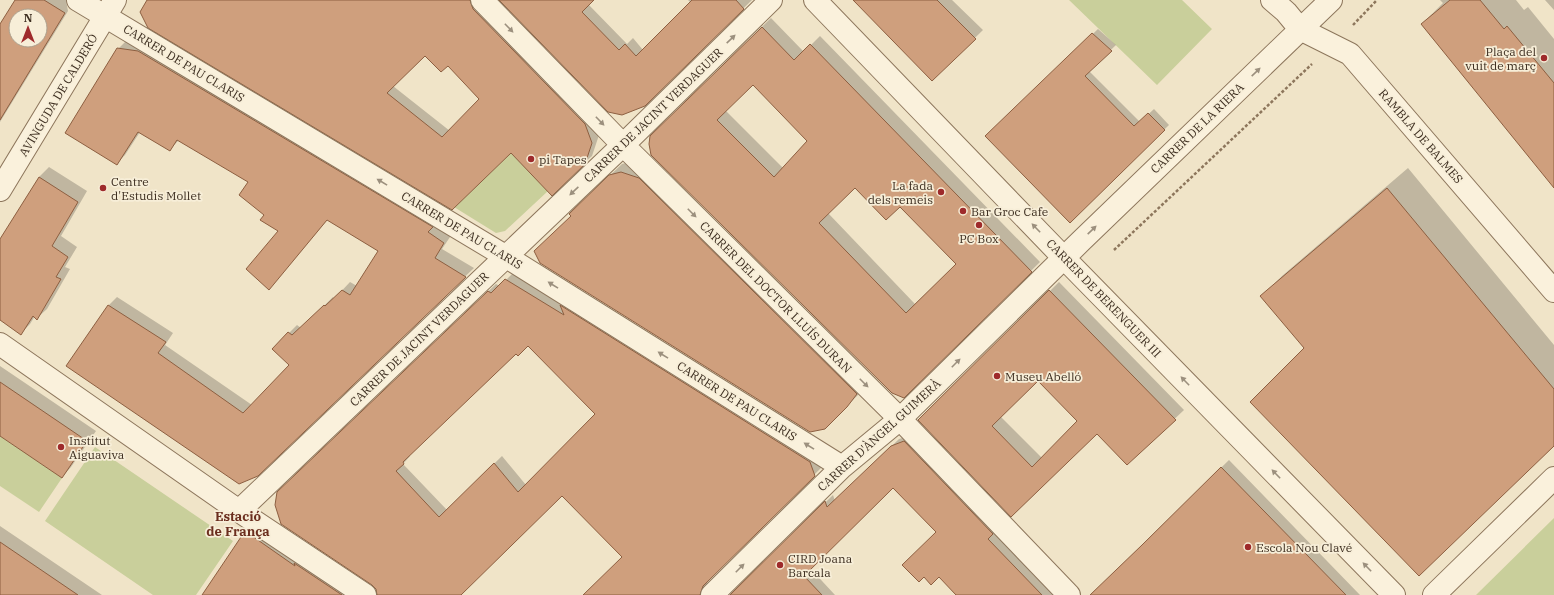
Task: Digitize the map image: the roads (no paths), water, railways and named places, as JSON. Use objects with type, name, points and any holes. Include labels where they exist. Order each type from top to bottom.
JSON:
[{"type":"street","name":"CARRER DE PAU CLARIS","points":[[78,0],[110,8],[842,467]]},
{"type":"street","name":"CARRER DEL DOCTOR LLUÍS DURAN","points":[[482,0],[623,145],[900,419],[1069,595]]},
{"type":"street","name":"CARRER DE JACINT VERDAGUER","points":[[239,511],[623,145],[771,0]]},
{"type":"street","name":"CARRER DE BERENGUER III","points":[[815,0],[1064,258],[1394,595]]},
{"type":"street","name":"RAMBLA DE BALMES","points":[[1272,0],[1286,12],[1300,29],[1350,54],[1554,291]]},
{"type":"street","name":"CARRER DE LA RIERA","points":[[1064,258],[1331,0]]},
{"type":"street","name":"AVINGUDA DE CALDERÓ","points":[[0,190],[110,8]]},
{"type":"street","name":"CARRER D'ÀNGEL GUIMERÀ","points":[[712,595],[842,467],[900,419],[1064,258]]},
{"type":"street","points":[[0,344],[239,511],[366,595]]},
{"type":"street","points":[[1434,595],[1554,478]]},
{"type":"place","name":"Plaça del vuit de març","points":[[1544,58]]},
{"type":"place","name":"pi Tapes","points":[[531,159]]},
{"type":"place","name":"Centre d'Estudis Mollet","points":[[103,188]]},
{"type":"place","name":"La fada dels remeis","points":[[941,192]]},
{"type":"place","name":"Bar Groc Cafe","points":[[963,211]]},
{"type":"place","name":"PC Box","points":[[979,225]]},
{"type":"place","name":"Museu Abelló","points":[[997,376]]},
{"type":"place","name":"Institut Aiguaviva","points":[[61,447]]},
{"type":"place","name":"Escola Nou Clavé","points":[[1248,547]]},
{"type":"place","name":"CIRD Joana Barcala","points":[[780,565]]},
{"type":"district","name":"Estació de França","points":[[238,524]]}]
